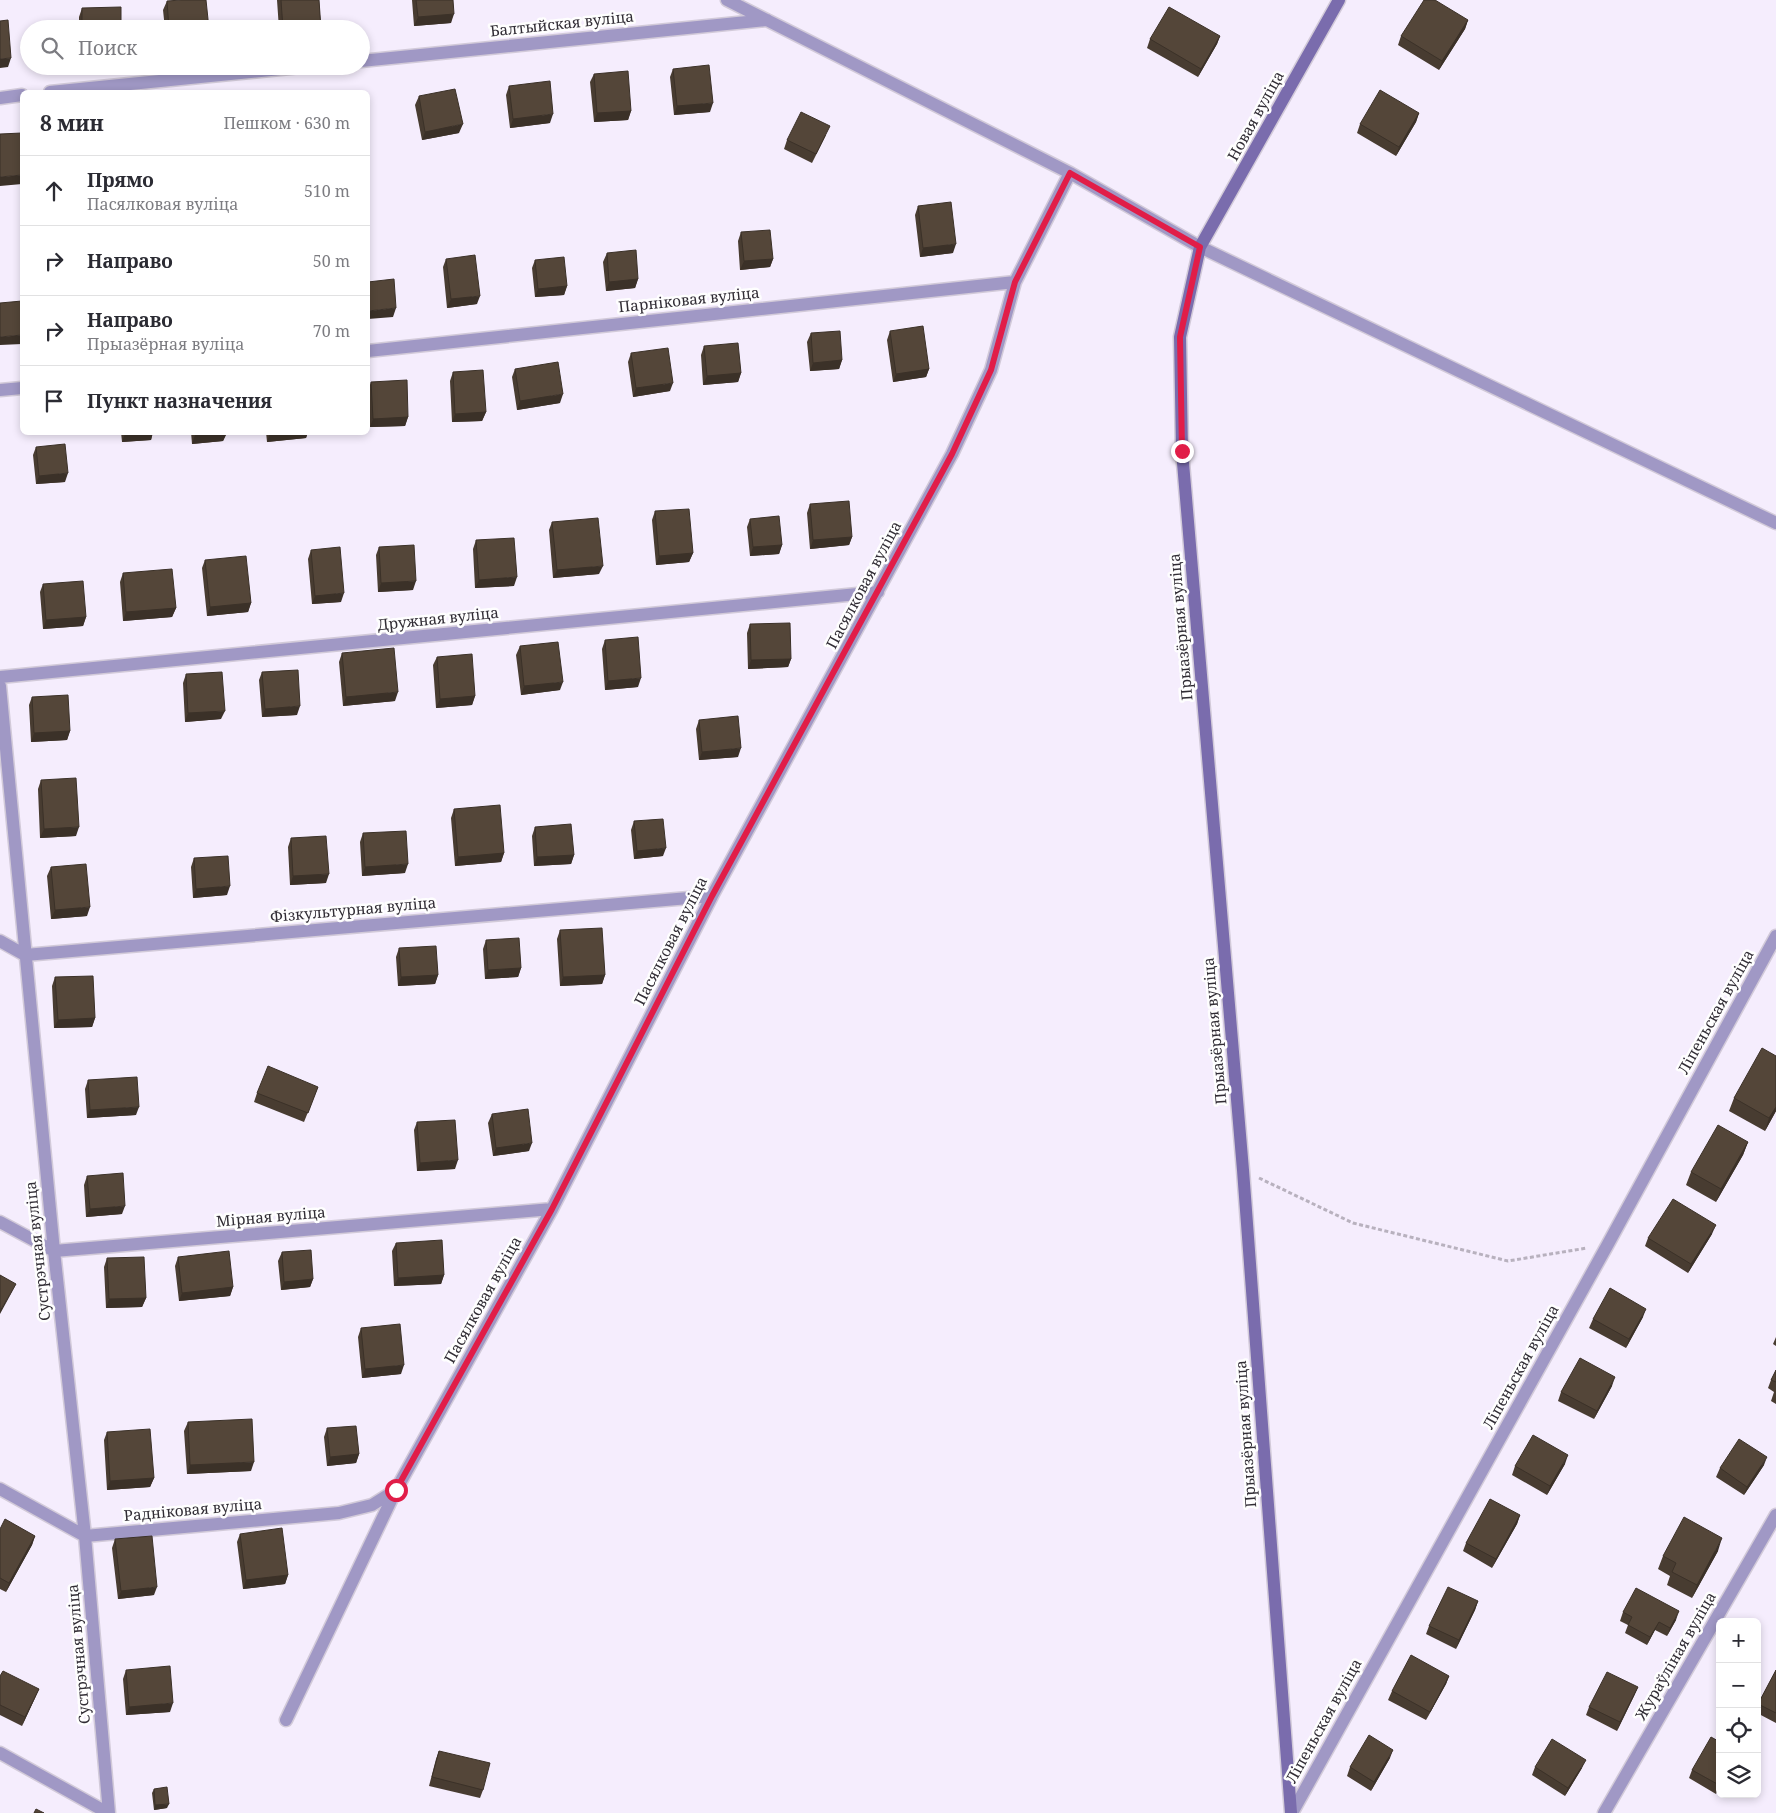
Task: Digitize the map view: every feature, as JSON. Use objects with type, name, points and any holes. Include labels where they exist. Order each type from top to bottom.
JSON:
[{"type":"street","points":[[727,0],[1070,173],[1200,247],[1776,523]]},
{"type":"street","name":"Новая вуліца","points":[[1200,247],[1339,0]]},
{"type":"street","name":"Балтыйская вуліца","points":[[370,60],[767,20]]},
{"type":"street","points":[[70,90],[220,75]]},
{"type":"street","points":[[0,98],[20,95]]},
{"type":"street","name":"Пасялковая вуліца","points":[[286,1720],[396,1490],[552,1209],[712,896],[952,454],[991,370],[1015,282],[1070,173]]},
{"type":"street","name":"Прыазёрная вуліца","points":[[1200,247],[1180,337],[1182,451],[1243,1170],[1291,1813]]},
{"type":"street","name":"Парніковая вуліца","points":[[370,351],[1015,282]]},
{"type":"street","points":[[0,390],[20,388]]},
{"type":"street","name":"Дружная вуліца","points":[[0,677],[878,592]]},
{"type":"street","name":"Сустрэчная вуліца","points":[[0,686],[54,1251],[85,1536],[109,1813]]},
{"type":"street","name":"Фізкультурная вуліца","points":[[26,955],[712,896]]},
{"type":"street","name":"Ліпеньская вуліца","points":[[1291,1813],[1608,1244],[1776,936]]},
{"type":"street","points":[[0,941],[26,955]]},
{"type":"street","name":"Мірная вуліца","points":[[54,1251],[552,1209]]},
{"type":"street","points":[[0,1222],[54,1251]]},
{"type":"street","points":[[0,1489],[85,1536]]},
{"type":"street","name":"Радніковая вуліца","points":[[85,1536],[339,1513],[372,1505],[396,1490]]},
{"type":"street","name":"Жураўліная вуліца","points":[[1604,1813],[1776,1515]]},
{"type":"street","points":[[0,1753],[109,1813]]},
{"type":"path","points":[[1243,1170],[1353,1222],[1508,1262],[1608,1244]]},
{"type":"building","points":[[206,0],[208,20],[168,20],[167,1]]},
{"type":"building","points":[[281,0],[319,0],[320,20],[282,20]]},
{"type":"building","points":[[416,0],[453,0],[454,14],[418,17]]},
{"type":"building","points":[[1424,0],[1435,0],[1468,20],[1442,61],[1401,36]]},
{"type":"building","points":[[121,7],[121,20],[82,20],[82,8]]},
{"type":"building","points":[[1169,7],[1220,36],[1201,69],[1150,39]]},
{"type":"building","points":[[8,20],[11,58],[0,59],[0,21]]},
{"type":"building","points":[[709,65],[713,103],[677,106],[673,69]]},
{"type":"building","points":[[628,71],[631,111],[597,113],[594,74]]},
{"type":"building","points":[[550,81],[553,114],[513,119],[509,86]]},
{"type":"building","points":[[455,89],[463,124],[425,132],[419,96]]},
{"type":"building","points":[[1380,90],[1419,113],[1399,147],[1360,124]]},
{"type":"building","points":[[801,112],[830,126],[816,154],[787,140]]},
{"type":"building","points":[[20,133],[20,175],[0,177],[0,134]]},
{"type":"building","points":[[951,202],[956,244],[923,248],[918,206]]},
{"type":"building","points":[[770,230],[773,259],[744,261],[741,232]]},
{"type":"building","points":[[636,250],[638,279],[609,282],[607,253]]},
{"type":"building","points":[[475,255],[480,296],[451,299],[446,259]]},
{"type":"building","points":[[564,257],[567,286],[538,289],[535,260]]},
{"type":"building","points":[[394,279],[396,308],[370,311],[370,282]]},
{"type":"building","points":[[20,301],[20,335],[0,337],[0,303]]},
{"type":"building","points":[[923,326],[929,369],[896,374],[890,331]]},
{"type":"building","points":[[840,331],[842,360],[813,363],[811,333]]},
{"type":"building","points":[[738,343],[741,373],[707,376],[704,346]]},
{"type":"building","points":[[668,348],[673,383],[636,388],[631,353]]},
{"type":"building","points":[[558,362],[563,394],[520,401],[515,369]]},
{"type":"building","points":[[483,370],[486,412],[455,414],[453,372]]},
{"type":"building","points":[[407,380],[408,417],[373,419],[371,382]]},
{"type":"building","points":[[65,444],[68,473],[39,476],[36,447]]},
{"type":"building","points":[[849,501],[852,537],[813,540],[810,504]]},
{"type":"building","points":[[689,509],[693,553],[659,556],[655,511]]},
{"type":"building","points":[[779,516],[782,545],[753,547],[750,519]]},
{"type":"building","points":[[598,518],[603,566],[557,570],[552,522]]},
{"type":"building","points":[[514,538],[517,577],[479,580],[476,540]]},
{"type":"building","points":[[414,545],[416,581],[381,583],[379,547]]},
{"type":"building","points":[[340,547],[344,593],[315,596],[311,550]]},
{"type":"building","points":[[246,556],[251,603],[210,607],[205,560]]},
{"type":"building","points":[[172,569],[176,608],[126,612],[123,573]]},
{"type":"building","points":[[83,581],[86,617],[46,620],[43,584]]},
{"type":"building","points":[[790,623],[791,659],[751,660],[750,624]]},
{"type":"building","points":[[638,637],[641,678],[608,681],[605,640]]},
{"type":"building","points":[[558,642],[563,682],[524,686],[520,646]]},
{"type":"building","points":[[394,648],[398,692],[346,697],[342,653]]},
{"type":"building","points":[[472,654],[475,696],[440,699],[437,657]]},
{"type":"building","points":[[298,670],[300,706],[265,709],[262,672]]},
{"type":"building","points":[[222,672],[225,711],[188,713],[186,674]]},
{"type":"building","points":[[68,695],[70,731],[34,733],[32,697]]},
{"type":"building","points":[[738,716],[741,748],[702,752],[699,720]]},
{"type":"building","points":[[76,778],[79,827],[44,829],[41,780]]},
{"type":"building","points":[[500,805],[504,853],[458,857],[454,809]]},
{"type":"building","points":[[663,819],[666,848],[637,851],[634,821]]},
{"type":"building","points":[[571,824],[574,855],[537,857],[535,827]]},
{"type":"building","points":[[406,831],[408,864],[365,867],[363,833]]},
{"type":"building","points":[[326,836],[329,874],[293,876],[291,838]]},
{"type":"building","points":[[228,856],[230,886],[196,889],[194,858]]},
{"type":"building","points":[[86,864],[90,907],[55,910],[51,867]]},
{"type":"building","points":[[602,928],[605,975],[563,977],[560,930]]},
{"type":"building","points":[[519,938],[521,968],[488,970],[486,940]]},
{"type":"building","points":[[436,946],[438,975],[401,977],[399,948]]},
{"type":"building","points":[[93,976],[95,1018],[58,1020],[55,977]]},
{"type":"building","points":[[1762,1048],[1776,1056],[1776,1107],[1769,1118],[1734,1098]]},
{"type":"building","points":[[268,1066],[318,1087],[308,1113],[257,1093]]},
{"type":"building","points":[[137,1077],[139,1107],[90,1110],[88,1080]]},
{"type":"building","points":[[528,1109],[532,1143],[496,1148],[492,1114]]},
{"type":"building","points":[[455,1120],[458,1160],[420,1163],[417,1122]]},
{"type":"building","points":[[1718,1125],[1748,1142],[1721,1189],[1691,1172]]},
{"type":"building","points":[[123,1173],[125,1206],[90,1209],[87,1176]]},
{"type":"building","points":[[1673,1199],[1716,1225],[1691,1264],[1648,1238]]},
{"type":"building","points":[[442,1240],[444,1275],[398,1278],[396,1243]]},
{"type":"building","points":[[311,1250],[313,1279],[284,1282],[282,1252]]},
{"type":"building","points":[[229,1251],[233,1287],[182,1293],[178,1257]]},
{"type":"building","points":[[144,1257],[146,1298],[109,1299],[107,1258]]},
{"type":"building","points":[[0,1275],[16,1284],[0,1311]]},
{"type":"building","points":[[1610,1288],[1646,1309],[1629,1339],[1593,1319]]},
{"type":"building","points":[[400,1324],[404,1365],[365,1369],[361,1328]]},
{"type":"building","points":[[1580,1358],[1615,1377],[1597,1411],[1561,1392]]},
{"type":"building","points":[[1776,1370],[1776,1382],[1771,1380]]},
{"type":"building","points":[[252,1419],[254,1462],[190,1465],[188,1422]]},
{"type":"building","points":[[356,1426],[359,1454],[330,1457],[327,1428]]},
{"type":"building","points":[[150,1429],[154,1478],[110,1481],[107,1432]]},
{"type":"building","points":[[1533,1435],[1568,1455],[1550,1486],[1515,1466]]},
{"type":"building","points":[[1739,1439],[1767,1457],[1747,1487],[1720,1468]]},
{"type":"building","points":[[1490,1499],[1520,1515],[1496,1559],[1466,1543]]},
{"type":"building","points":[[1684,1517],[1722,1538],[1697,1585],[1672,1572],[1676,1563],[1663,1556]]},
{"type":"building","points":[[5,1519],[35,1536],[9,1583],[0,1578],[0,1529]]},
{"type":"building","points":[[282,1528],[288,1575],[246,1580],[240,1534]]},
{"type":"building","points":[[152,1536],[157,1587],[121,1591],[115,1539]]},
{"type":"building","points":[[1448,1587],[1478,1601],[1459,1640],[1429,1626]]},
{"type":"building","points":[[1636,1588],[1679,1611],[1670,1628],[1659,1622],[1650,1637],[1628,1625],[1632,1617],[1623,1612]]},
{"type":"building","points":[[1411,1655],[1449,1676],[1430,1712],[1392,1691]]},
{"type":"building","points":[[170,1666],[173,1703],[129,1707],[126,1670]]},
{"type":"building","points":[[1776,1670],[1776,1713],[1761,1706],[1761,1698]]},
{"type":"building","points":[[3,1671],[39,1689],[25,1717],[0,1705],[0,1676]]},
{"type":"building","points":[[1607,1672],[1638,1687],[1620,1722],[1589,1707]]},
{"type":"building","points":[[1369,1735],[1393,1750],[1374,1782],[1350,1767]]},
{"type":"building","points":[[1711,1737],[1716,1740],[1716,1783],[1692,1770]]},
{"type":"building","points":[[1552,1739],[1586,1760],[1568,1788],[1535,1767]]},
{"type":"building","points":[[439,1751],[490,1763],[483,1790],[432,1777]]},
{"type":"building","points":[[167,1787],[169,1804],[155,1805],[154,1789]]},
{"type":"building","points":[[36,1809],[44,1813],[34,1813]]},
{"type":"route","points":[[396,1490],[552,1209],[712,896],[952,454],[991,370],[1015,282],[1070,173],[1200,247],[1180,337],[1182,451]]}]
